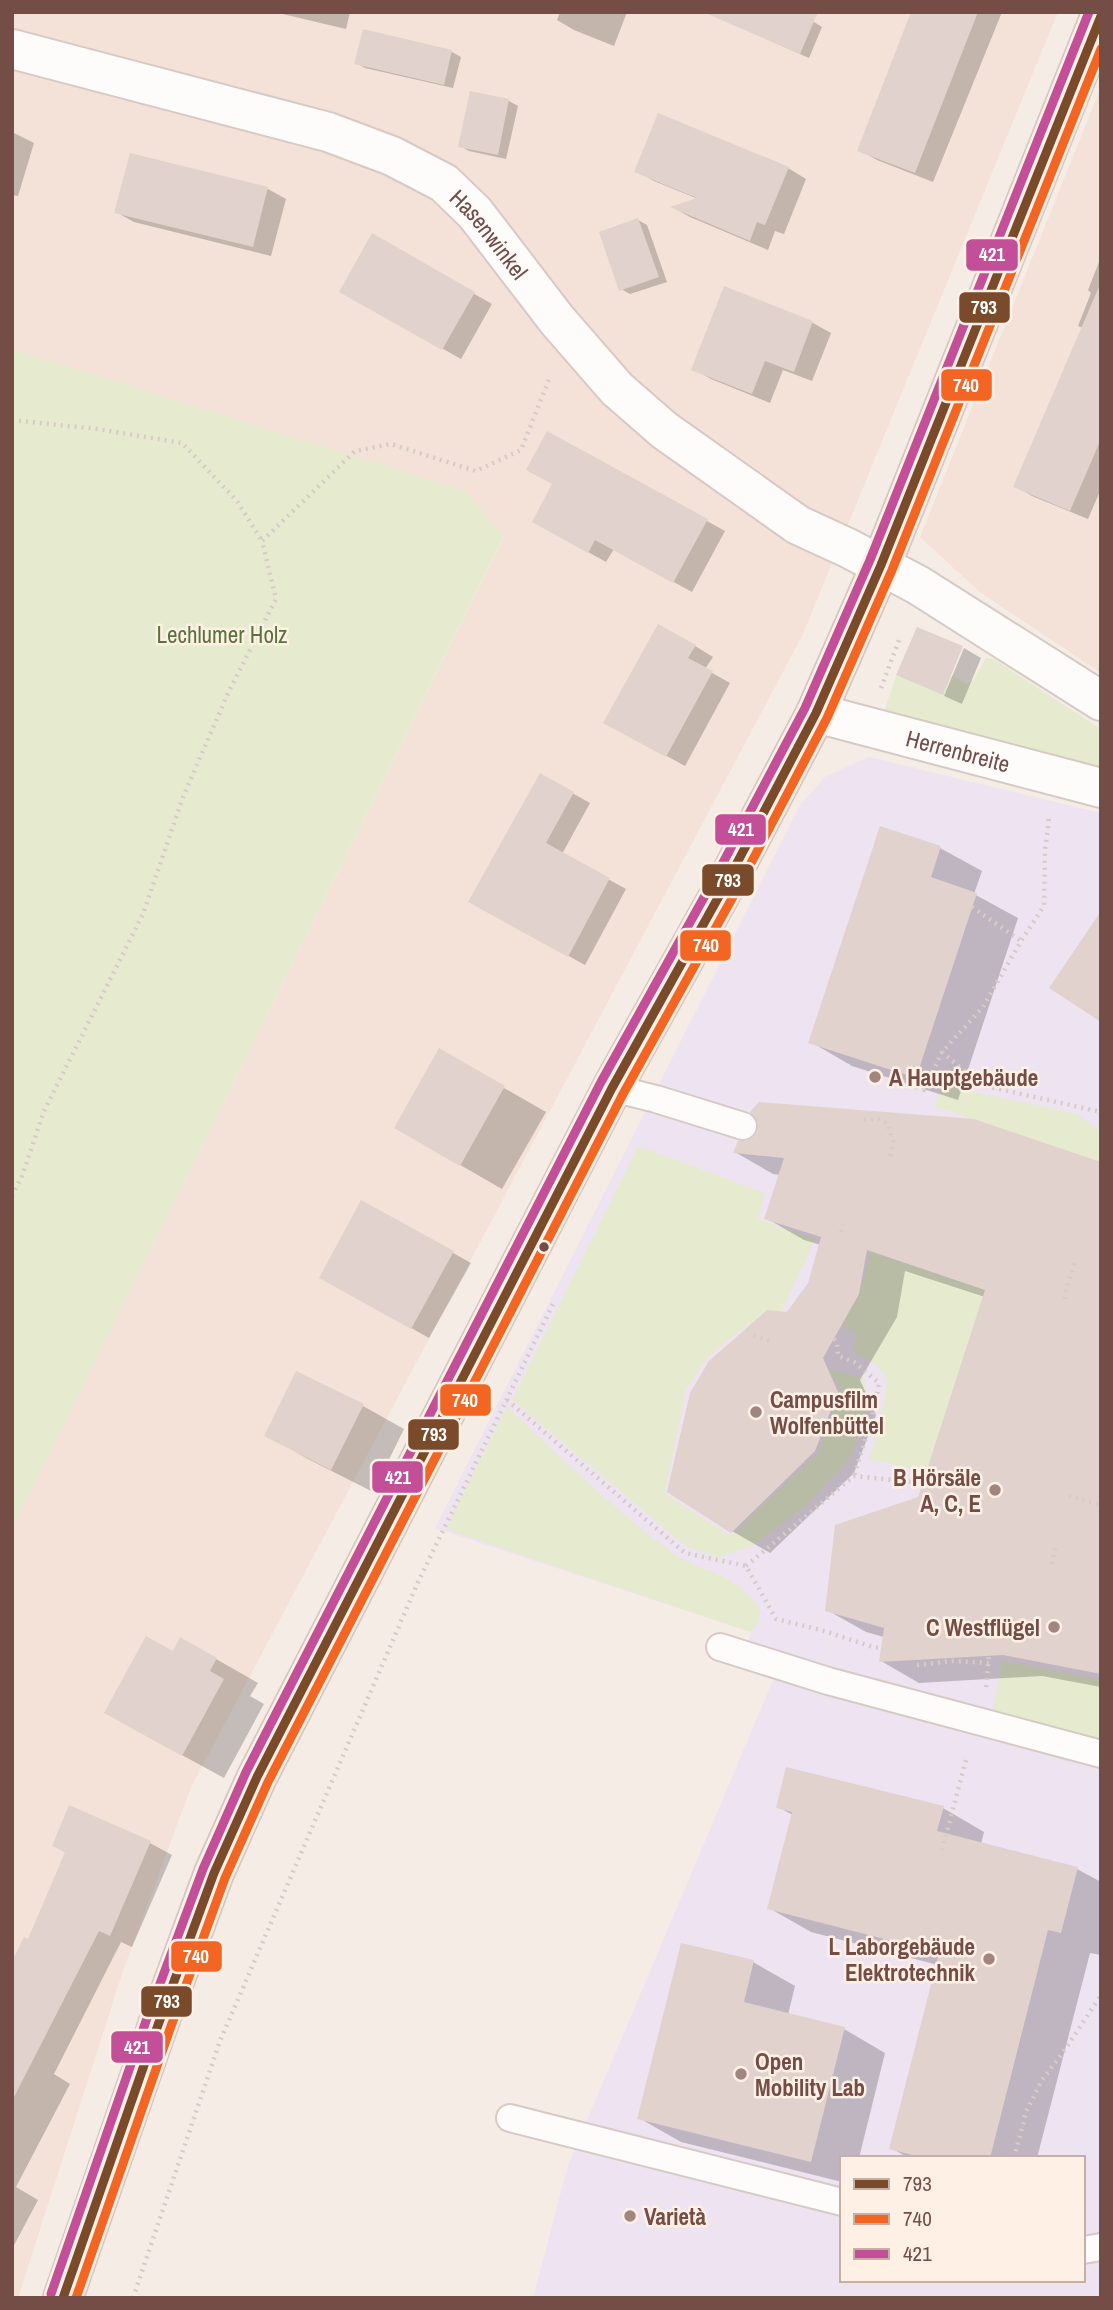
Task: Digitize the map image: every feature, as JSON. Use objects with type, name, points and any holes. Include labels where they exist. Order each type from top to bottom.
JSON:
[{"type":"main road","points":[[64,2298],[158,2025],[214,1873],[257,1777],[612,1088],[729,880],[816,713],[881,565],[1101,15]]},
{"type":"main road","name":"Hasenwinkel","points":[[12,49],[328,132],[392,156],[444,183],[475,212],[557,320],[626,397],[664,430],[799,525],[881,565]]},
{"type":"main road","points":[[881,565],[918,584],[1101,701]]},
{"type":"main road","name":"Herrenbreite","points":[[816,713],[1101,788]]},
{"type":"lane","points":[[612,1088],[743,1126]]},
{"type":"lane","points":[[720,1647],[866,1691],[1101,1754]]},
{"type":"lane","points":[[510,2118],[840,2201]]},
{"type":"path","points":[[262,541],[355,451],[391,444],[476,471],[521,450],[554,368]]},
{"type":"path","points":[[12,419],[182,443],[237,501],[262,541],[276,599],[229,691],[183,797],[143,914],[44,1111],[22,1176],[12,1196]]},
{"type":"path","points":[[862,724],[876,701],[918,584]]},
{"type":"path","points":[[903,1083],[924,1090],[942,1052],[982,1007],[1044,906],[1045,850]]},
{"type":"path","points":[[972,907],[1021,941]]},
{"type":"path","points":[[942,1052],[981,1085],[1101,1112]]},
{"type":"path","points":[[864,1120],[883,1120],[887,1124],[891,1158]]},
{"type":"path","points":[[841,1232],[844,1225]]},
{"type":"path","points":[[1071,1268],[1063,1299],[1075,1261]]},
{"type":"path","points":[[133,2298],[220,2041],[418,1582],[555,1301]]},
{"type":"path","points":[[754,1335],[773,1342]]},
{"type":"path","points":[[746,1566],[854,1476],[873,1414],[879,1383],[854,1362],[838,1356],[837,1342],[834,1339]]},
{"type":"path","points":[[469,1368],[685,1553],[746,1566],[776,1619],[881,1648]]},
{"type":"path","points":[[854,1476],[923,1483]]},
{"type":"path","points":[[1069,1496],[1101,1504]]},
{"type":"path","points":[[1052,1564],[1056,1544]]},
{"type":"path","points":[[989,1655],[989,1672]]},
{"type":"path","points":[[942,1850],[965,1763]]},
{"type":"path","points":[[1015,2156],[1026,2112],[1041,2080],[1066,2048],[1101,1994]]},
{"type":"shaded area","points":[[12,12],[1058,12],[803,634],[191,1787],[123,1971],[18,2298],[12,2298],[12,1530],[504,537],[466,491],[12,349]]},
{"type":"shaded area","points":[[1101,87],[1101,673],[981,593],[920,537]]},
{"type":"shaded area","points":[[869,757],[1101,813],[1101,2298],[533,2298],[568,2165],[779,1666],[745,1655],[751,1632],[435,1528],[800,805],[826,776]]},
{"type":"green space","name":"Lechlumer Holz","points":[[12,349],[466,491],[504,536],[12,1530]]},
{"type":"green space","points":[[986,658],[994,659],[1101,729],[1101,780],[880,724],[896,675],[951,675],[967,684],[974,679]]},
{"type":"green space","points":[[950,1070],[976,1092],[1077,1114],[1101,1132],[1101,1162],[934,1106]]},
{"type":"green space","points":[[638,1146],[765,1193],[758,1219],[815,1239],[774,1328],[747,1325],[707,1358],[686,1390],[665,1492],[667,1495],[729,1535],[733,1534],[818,1453],[841,1390],[827,1368],[866,1379],[867,1410],[851,1457],[805,1506],[752,1546],[719,1558],[687,1547],[512,1400]]},
{"type":"green space","points":[[871,1252],[1044,1310],[927,1472],[869,1459],[879,1427],[888,1379],[875,1364],[854,1352],[856,1333],[842,1326],[859,1294]]},
{"type":"green space","points":[[507,1406],[587,1482],[649,1535],[678,1556],[729,1580],[746,1593],[760,1609],[758,1624],[751,1632],[446,1529]]},
{"type":"green space","points":[[1003,1661],[1101,1680],[1101,1740],[993,1710]]},
{"type":"building","points":[[703,12],[818,12],[800,54]]},
{"type":"building","points":[[911,12],[978,12],[915,173],[857,151]]},
{"type":"building","points":[[363,29],[452,50],[444,85],[354,64]]},
{"type":"building","points":[[470,91],[509,99],[498,155],[458,147]]},
{"type":"building","points":[[658,113],[789,167],[765,225],[757,222],[750,241],[670,207],[697,198],[634,172]]},
{"type":"building","points":[[130,153],[268,187],[253,247],[114,213]]},
{"type":"building","points":[[638,218],[659,277],[619,291],[599,232]]},
{"type":"building","points":[[372,233],[475,292],[442,350],[339,292]]},
{"type":"building","points":[[1101,282],[1101,439],[1070,511],[1013,487]]},
{"type":"building","points":[[724,286],[813,321],[794,372],[765,361],[752,394],[691,370]]},
{"type":"building","points":[[547,431],[708,519],[673,583],[595,540],[588,553],[532,522],[552,484],[526,470]]},
{"type":"building","points":[[658,624],[696,645],[688,658],[713,671],[666,757],[603,723]]},
{"type":"building","points":[[917,627],[963,646],[943,695],[896,675]]},
{"type":"building","points":[[540,773],[574,792],[546,843],[610,878],[568,957],[468,902]]},
{"type":"building","points":[[880,826],[941,846],[931,877],[977,893],[916,1078],[808,1043]]},
{"type":"building","points":[[1101,911],[1101,1022],[1049,988]]},
{"type":"building","points":[[439,1048],[505,1086],[460,1166],[394,1128]]},
{"type":"building","points":[[759,1102],[974,1119],[1101,1162],[1101,1674],[1003,1655],[879,1662],[884,1628],[825,1611],[835,1525],[918,1497],[985,1290],[867,1250],[859,1294],[823,1358],[838,1392],[815,1451],[731,1533],[667,1492],[690,1393],[709,1361],[767,1310],[787,1312],[808,1283],[821,1237],[764,1219],[784,1158],[733,1153],[738,1141],[747,1141],[758,1131],[758,1122],[750,1112]]},
{"type":"building","points":[[361,1200],[454,1251],[411,1329],[319,1278]]},
{"type":"building","points":[[296,1371],[364,1404],[331,1470],[264,1436]]},
{"type":"building","points":[[146,1636],[173,1651],[180,1637],[217,1658],[210,1671],[224,1679],[182,1756],[104,1713]]},
{"type":"building","name":"L Laborgebäude Elektrotechnik","points":[[786,1767],[944,1806],[937,1831],[1078,1867],[1061,1933],[1048,1930],[991,2156],[916,2156],[889,2149],[939,1953],[767,1909],[792,1812],[776,1808]]},
{"type":"building","points":[[69,1805],[151,1841],[110,1936],[99,1931],[12,2101],[12,1961],[24,1937],[28,1939],[65,1852],[52,1846]]},
{"type":"building","name":"Open Mobility Lab","points":[[681,1943],[754,1960],[744,2002],[845,2027],[811,2162],[637,2119]]},
{"type":"transit line","name":"421","points":[[51,2294],[146,2021],[203,1869],[246,1772],[601,1082],[717,874],[805,708],[870,560],[1089,12]]},
{"type":"transit line","name":"793","points":[[63,2298],[214,1873],[257,1777],[612,1088],[728,880],[816,713],[881,565],[1101,16]]},
{"type":"transit line","name":"740","points":[[76,2298],[225,1878],[268,1782],[623,1094],[739,886],[827,718],[892,570],[1101,49]]},
{"type":"place","name":"A Hauptgebäude","points":[[875,1077]]},
{"type":"place","name":"Campusfilm Wolfenbüttel","points":[[756,1412]]},
{"type":"place","name":"B Hörsäle A, C, E","points":[[995,1490]]},
{"type":"place","name":"C Westflügel","points":[[1054,1627]]},
{"type":"place","name":"L Laborgebäude Elektrotechnik","points":[[989,1959]]},
{"type":"place","name":"Open Mobility Lab","points":[[741,2074]]},
{"type":"place","name":"Varietà","points":[[630,2216]]}]
